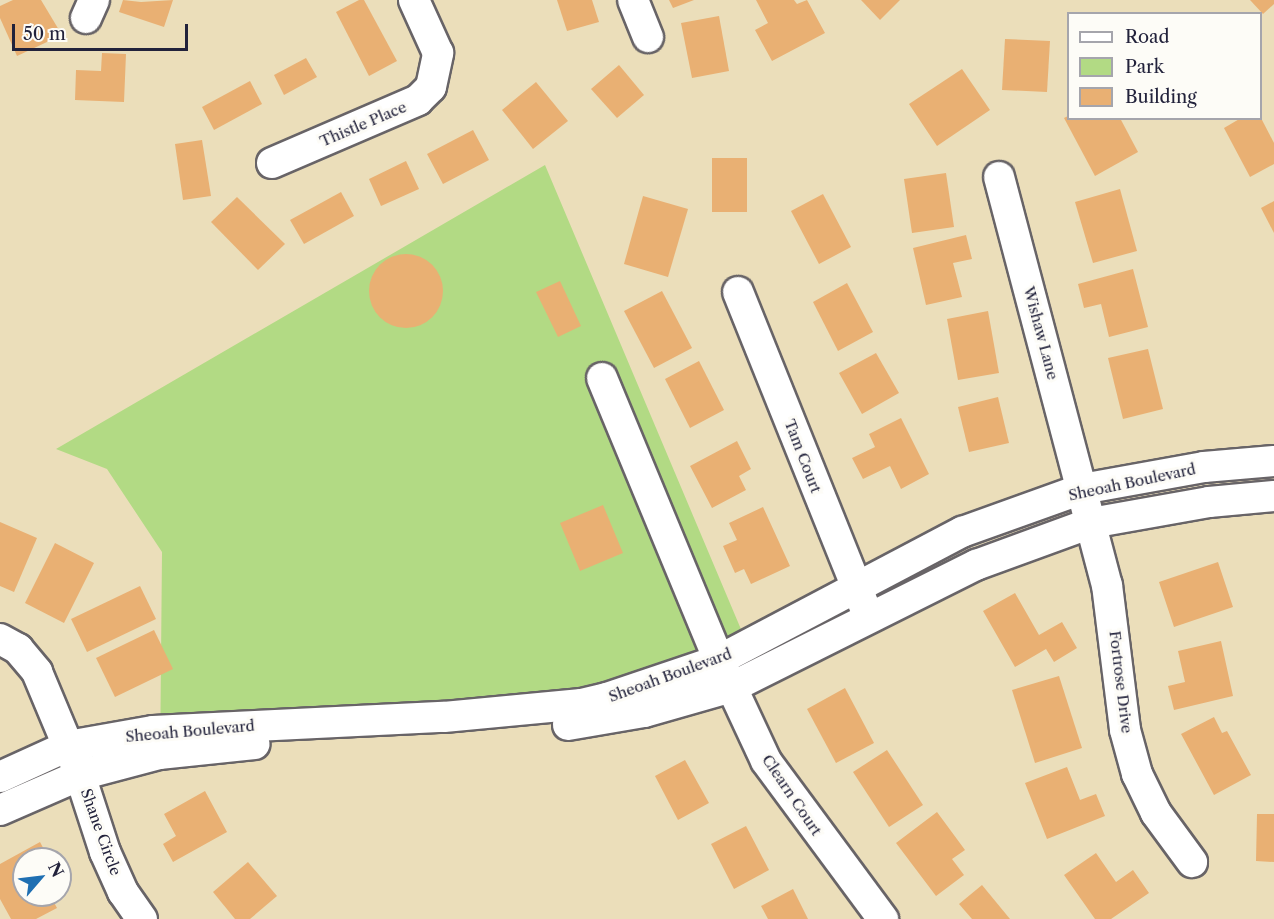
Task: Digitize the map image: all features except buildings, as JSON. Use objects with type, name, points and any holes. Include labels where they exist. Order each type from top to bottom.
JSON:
[{"type":"street","name":"Thistle Place","points":[[272,163],[418,100],[430,87],[438,53],[414,0]]},
{"type":"street","points":[[633,0],[648,37]]},
{"type":"street","name":"Wishaw Lane","points":[[999,177],[1082,489]]},
{"type":"street","name":"Tam Court","points":[[738,292],[855,588],[871,620]]},
{"type":"street","name":"Clearn Court","points":[[602,378],[720,660],[766,761],[883,919]]},
{"type":"street","name":"Sheoah Boulevard","points":[[610,708],[720,660],[962,532],[1082,489],[1204,467],[1274,461]]},
{"type":"street","name":"Fortrose Drive","points":[[1082,489],[1107,585],[1125,730],[1137,774],[1156,813],[1192,862]]},
{"type":"street","name":"Sheoah Boulevard","points":[[0,777],[68,747],[153,731],[322,730],[529,719],[732,687],[871,620],[976,565],[1091,523],[1209,502],[1274,496]]},
{"type":"street","name":"Shane Circle","points":[[0,639],[18,649],[37,672],[80,775],[105,852],[123,892],[142,919]]},
{"type":"street","name":"Sheoah Boulevard","points":[[0,810],[80,775],[159,754],[322,730]]},
{"type":"green space","points":[[545,165],[743,634],[715,649],[580,692],[367,709],[160,766],[162,552],[107,469],[56,449]]}]
